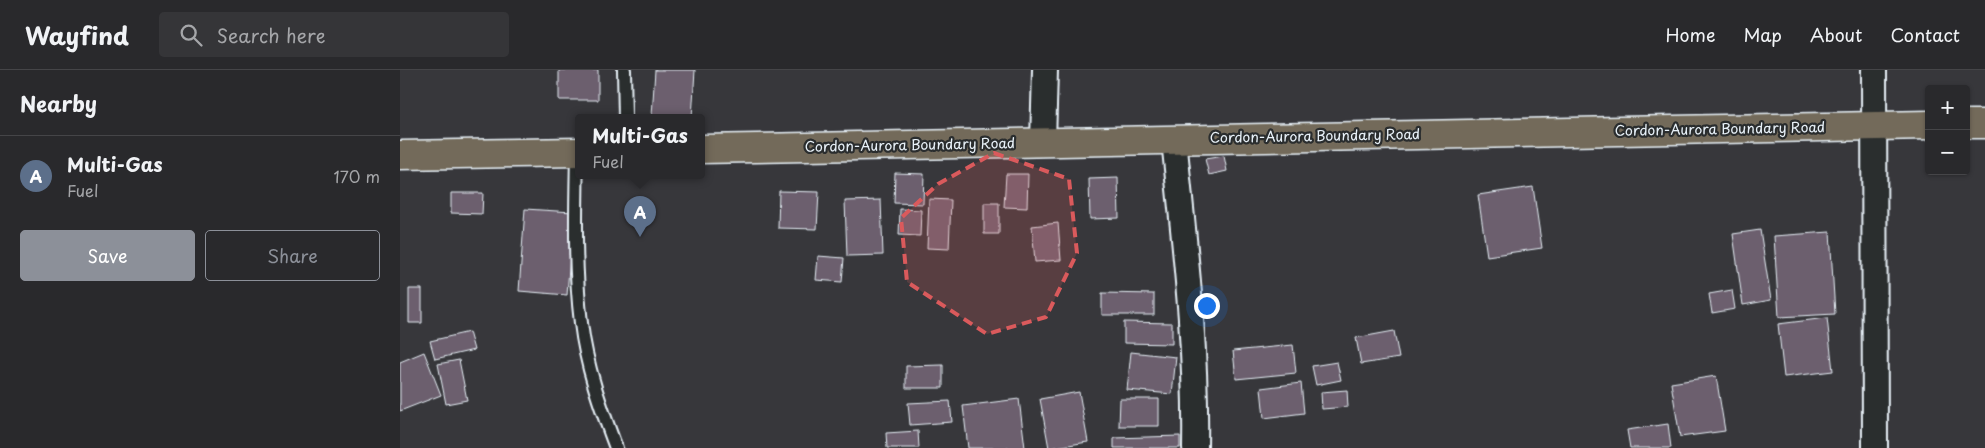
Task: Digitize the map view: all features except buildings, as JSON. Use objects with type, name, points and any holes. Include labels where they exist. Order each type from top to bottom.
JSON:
[{"type":"main road","points":[[1970,124],[1985,124]]},
{"type":"main road","name":"Cordon-Aurora Boundary Road","points":[[705,149],[1925,125]]},
{"type":"main road","points":[[400,155],[575,152]]},
{"type":"street","points":[[1043,142],[1045,70]]},
{"type":"street","points":[[1874,70],[1875,448]]},
{"type":"street","points":[[1174,139],[1187,275],[1196,412],[1195,448]]},
{"type":"lane","points":[[624,70],[624,114]]},
{"type":"lane","points":[[577,179],[576,243],[581,325],[596,394],[616,448]]},
{"type":"highlighted area","points":[[994,153],[1069,179],[1077,253],[1046,317],[987,334],[907,282],[901,218],[938,184]]},
{"type":"place","name":"Multi-Gas","points":[[640,237]]}]
